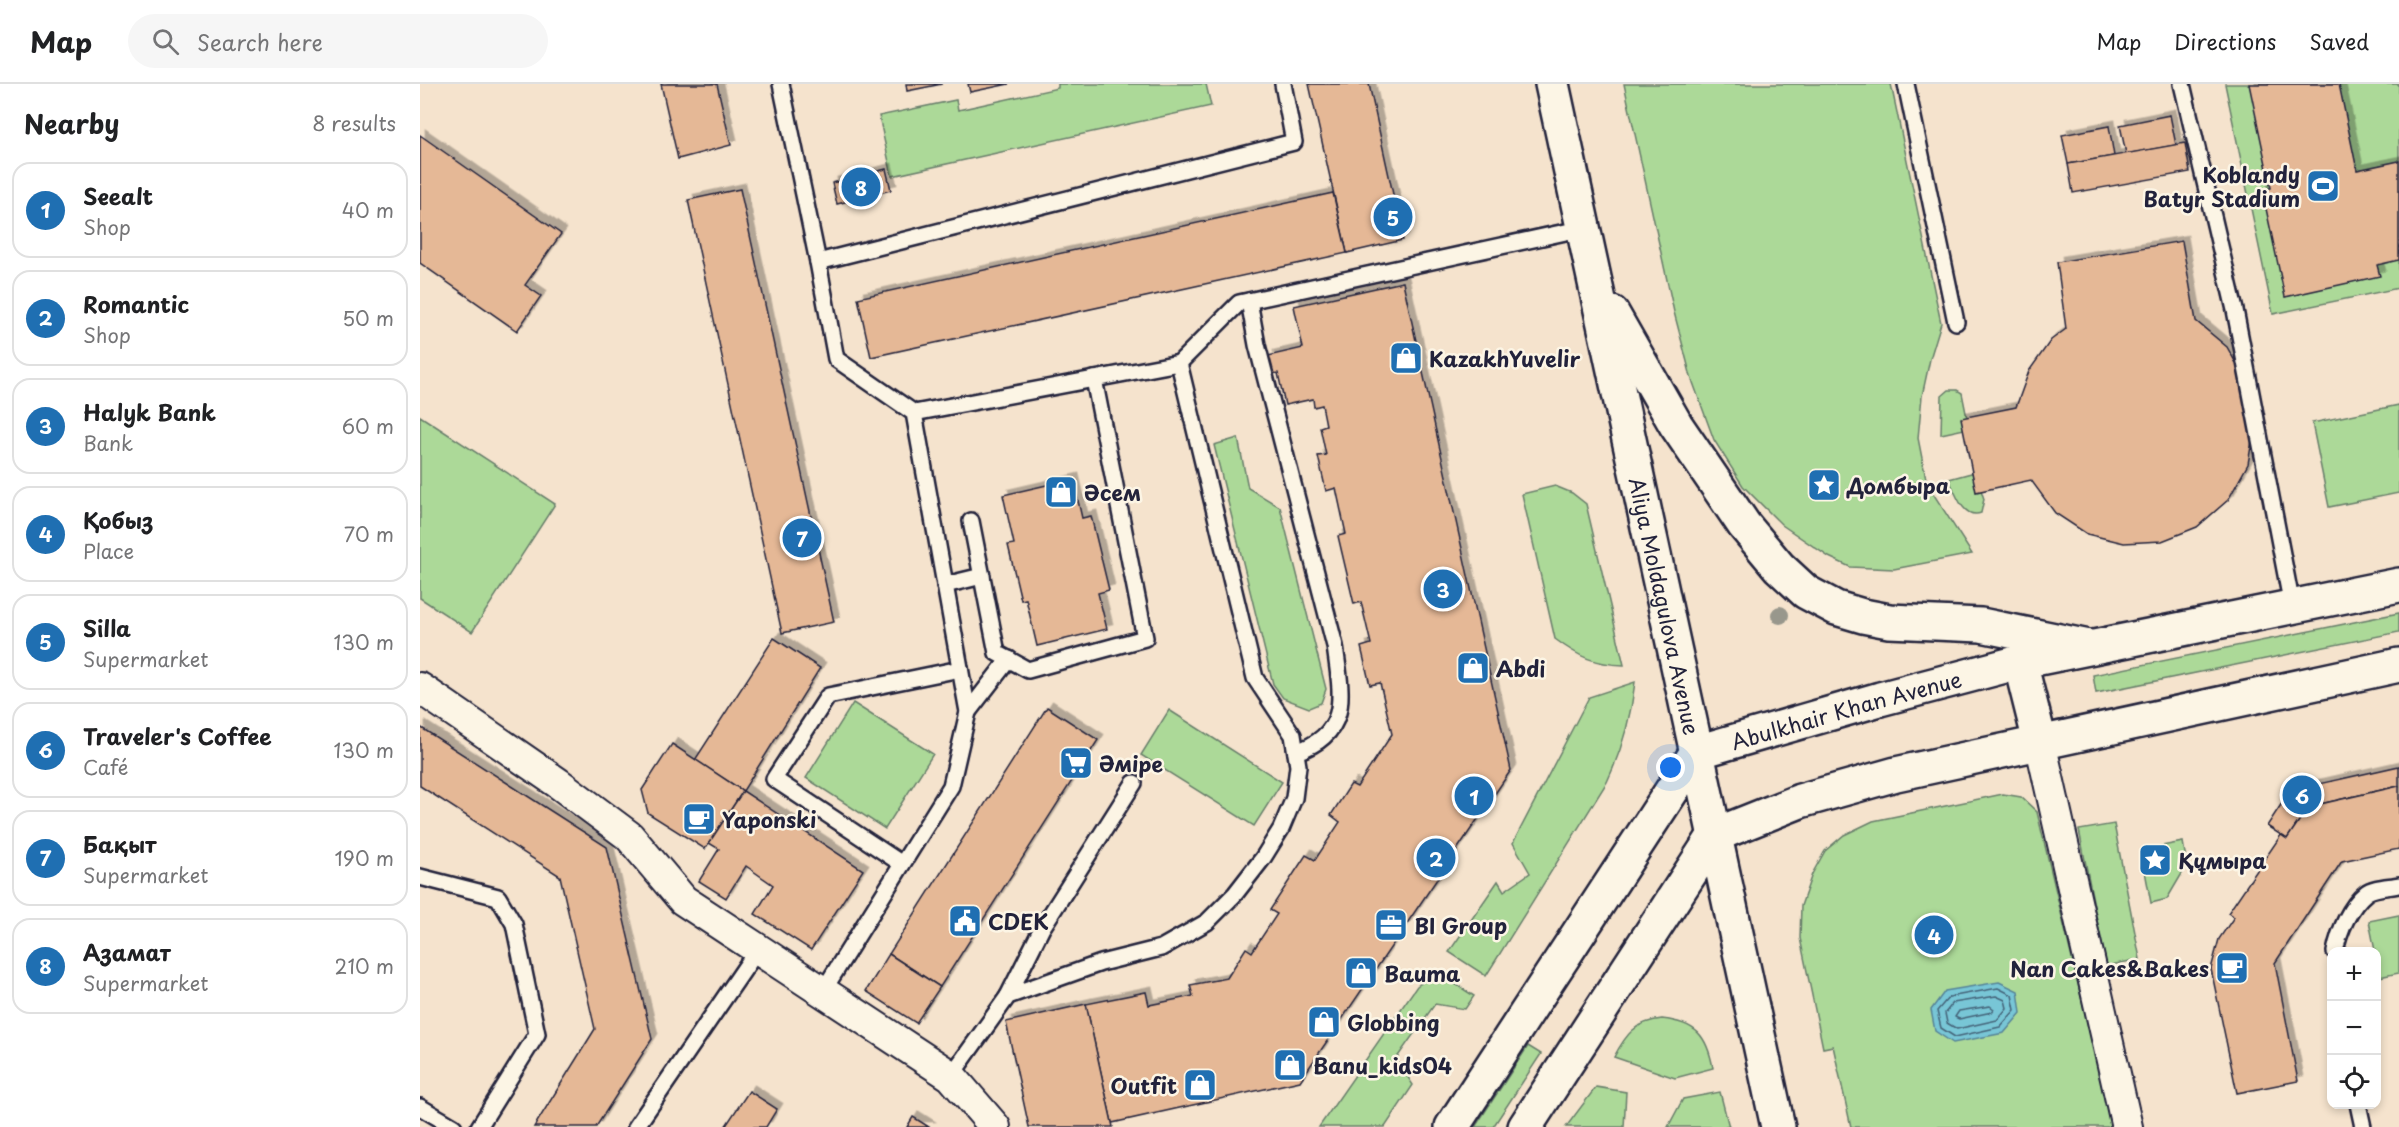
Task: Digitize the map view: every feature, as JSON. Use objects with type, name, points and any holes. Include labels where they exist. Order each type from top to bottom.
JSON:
[{"type":"main road","name":"Aliya Moldagulova Avenue","points":[[1552,84],[1778,1127]]},
{"type":"main road","points":[[1596,285],[1676,425],[1744,525],[1779,567],[1806,592],[1836,608],[1863,616],[1889,621],[1981,625],[2089,647]]},
{"type":"main road","name":"Abulkhair Khan Avenue","points":[[1697,752],[1880,699],[2020,662],[2399,585]]},
{"type":"main road","points":[[2020,662],[2040,742]]},
{"type":"main road","points":[[1525,1127],[1715,835],[1800,801],[1896,774],[2399,665]]},
{"type":"main road","points":[[1452,1127],[1697,752]]},
{"type":"street","points":[[420,688],[558,783],[629,836],[683,900],[951,1076],[995,1127]]},
{"type":"street","points":[[2040,742],[2127,1127]]},
{"type":"lane","points":[[781,84],[836,359],[914,413],[968,712],[951,786],[823,991]]},
{"type":"lane","points":[[818,262],[1294,142],[1283,84]]},
{"type":"lane","points":[[1906,84],[1956,322]]},
{"type":"lane","points":[[2182,84],[2235,310],[2292,606]]},
{"type":"lane","points":[[914,413],[1179,363],[1239,303],[1584,228]]},
{"type":"lane","points":[[1249,301],[1257,345],[1335,646],[1342,696],[1333,727],[1313,746],[1296,752]]},
{"type":"lane","points":[[1008,996],[1101,963],[1161,948],[1207,922],[1235,894],[1281,829],[1294,798],[1298,766],[1293,735],[1255,678],[1179,363]]},
{"type":"lane","points":[[971,521],[997,653],[1028,669],[1145,638],[1094,379]]},
{"type":"lane","points":[[945,585],[982,576]]},
{"type":"lane","points":[[968,712],[1009,659]]},
{"type":"lane","points":[[902,864],[774,779],[828,696],[960,669]]},
{"type":"lane","points":[[951,1076],[1008,996],[1042,928],[1134,783]]},
{"type":"lane","points":[[420,877],[498,897],[514,924],[537,1034],[478,1127]]},
{"type":"lane","points":[[2336,947],[2337,939],[2350,913],[2368,891],[2399,885]]},
{"type":"lane","points":[[636,1127],[758,949]]},
{"type":"lane","points":[[420,1107],[454,1127]]},
{"type":"lane","points":[[2359,1109],[2363,1127]]},
{"type":"green space","points":[[1058,84],[1206,84],[1211,106],[892,176],[879,116],[956,100],[958,110],[1058,88]]},
{"type":"green space","points":[[1624,84],[1891,84],[1941,323],[1922,396],[1918,438],[1927,484],[1972,554],[1894,569],[1850,567],[1829,557],[1782,525],[1743,486],[1714,440],[1691,377],[1674,312]]},
{"type":"green space","name":"Koblandy Batyr Stadium","points":[[2225,84],[2399,84],[2399,288],[2273,314]]},
{"type":"green space","points":[[1949,390],[1962,393],[1969,428],[1941,434],[1942,396]]},
{"type":"green space","points":[[2399,405],[2399,493],[2329,507],[2312,423]]},
{"type":"green space","points":[[420,416],[555,504],[472,632],[420,598]]},
{"type":"green space","points":[[1238,438],[1248,488],[1280,507],[1326,689],[1321,703],[1309,708],[1283,698],[1273,684],[1214,445]]},
{"type":"green space","points":[[1975,472],[1984,499],[1981,513],[1975,514],[1960,504],[1949,479]]},
{"type":"green space","points":[[1555,486],[1572,493],[1586,504],[1624,665],[1587,658],[1555,639],[1522,494]]},
{"type":"green space","points":[[2399,613],[2399,632],[2096,693],[2093,675]]},
{"type":"green space","points":[[1635,682],[1625,733],[1607,782],[1486,976],[1449,952],[1498,881],[1504,891],[1530,873],[1513,843],[1589,697]]},
{"type":"green space","points":[[853,703],[933,754],[885,829],[806,778]]},
{"type":"green space","points":[[1169,710],[1282,782],[1254,826],[1141,755]]},
{"type":"green space","points":[[2003,794],[2021,797],[2037,812],[2112,1127],[1851,1127],[1833,1046],[1823,1048],[1800,938],[1801,906],[1812,874],[1825,851],[1844,835],[1873,821]]},
{"type":"green space","points":[[2114,824],[2140,959],[2106,966],[2079,830]]},
{"type":"green space","points":[[2183,842],[2187,865],[2167,899],[2151,903],[2141,850]]},
{"type":"green space","points":[[2399,915],[2399,973],[2381,977],[2381,947],[2374,947],[2369,921]]},
{"type":"green space","points":[[1443,976],[1474,996],[1465,1009],[1435,1004],[1396,1059],[1413,1085],[1385,1127],[1319,1127],[1417,986],[1430,977]]},
{"type":"green space","points":[[1662,1019],[1683,1024],[1698,1033],[1707,1047],[1713,1068],[1675,1078],[1614,1057],[1632,1030],[1645,1023]]},
{"type":"green space","points":[[1528,1046],[1541,1054],[1493,1127],[1475,1127]]},
{"type":"green space","points":[[1596,1087],[1626,1092],[1624,1127],[1566,1127]]},
{"type":"green space","points":[[1720,1092],[1729,1127],[1668,1127],[1683,1099]]},
{"type":"water","points":[[1999,982],[2018,991],[2021,1013],[2004,1033],[1953,1043],[1935,1031],[1931,1010],[1945,991]]},
{"type":"building","points":[[661,84],[717,84],[731,145],[678,159]]},
{"type":"building","points":[[906,84],[942,84],[907,91]]},
{"type":"building","points":[[968,84],[1009,84],[970,92]]},
{"type":"building","points":[[1309,84],[1369,84],[1403,240],[1347,253]]},
{"type":"building","name":"Koblandy Batyr Stadium","points":[[2249,84],[2339,84],[2357,170],[2399,161],[2399,260],[2377,265],[2380,276],[2285,297],[2262,190],[2271,188]]},
{"type":"building","points":[[2170,115],[2176,145],[2126,154],[2120,125]]},
{"type":"building","points":[[2109,126],[2114,156],[2068,164],[2062,135]]},
{"type":"building","points":[[420,135],[561,234],[525,285],[541,296],[517,331],[420,263]]},
{"type":"building","points":[[2185,143],[2190,172],[2073,193],[2068,164]]},
{"type":"building","points":[[886,169],[891,190],[837,204],[832,183]]},
{"type":"building","points":[[740,189],[834,622],[782,633],[688,200]]},
{"type":"building","points":[[1333,193],[1347,253],[871,357],[858,298]]},
{"type":"building","points":[[2182,241],[2196,321],[2227,347],[2247,383],[2255,423],[2248,464],[2228,500],[2197,527],[2162,541],[2124,543],[2087,534],[2055,513],[2031,480],[1976,492],[1961,418],[2016,407],[2029,371],[2051,340],[2066,329],[2057,262]]},
{"type":"building","points":[[1403,282],[1511,770],[1300,1081],[1112,1123],[1086,1004],[1146,992],[1149,1005],[1193,996],[1190,985],[1227,978],[1246,948],[1252,952],[1277,914],[1270,910],[1306,855],[1315,860],[1340,822],[1331,815],[1351,784],[1357,787],[1392,734],[1380,683],[1370,685],[1361,647],[1371,644],[1361,602],[1354,604],[1338,536],[1346,534],[1336,488],[1326,491],[1318,456],[1326,455],[1320,427],[1326,425],[1322,405],[1314,407],[1313,399],[1285,405],[1278,373],[1272,374],[1268,356],[1303,348],[1294,306]]},
{"type":"building","points":[[1073,479],[1082,518],[1091,516],[1109,590],[1098,593],[1107,629],[1037,646],[1026,599],[1021,600],[1008,545],[1014,544],[1003,495]]},
{"type":"building","points":[[774,638],[820,668],[743,791],[695,760]]},
{"type":"building","points":[[1047,707],[1098,740],[940,987],[889,954]]},
{"type":"building","points":[[420,727],[607,847],[652,1039],[596,1127],[534,1127],[595,1029],[560,876],[420,786]]},
{"type":"building","points":[[672,744],[743,791],[705,849],[648,813],[642,790]]},
{"type":"building","points":[[2399,766],[2399,786],[2316,805],[2303,815],[2287,839],[2267,826],[2284,800],[2297,789]]},
{"type":"building","points":[[2399,786],[2399,849],[2342,861],[2275,963],[2298,1081],[2237,1093],[2211,969],[2219,939],[2234,917],[2228,913],[2281,835],[2287,839],[2303,815],[2316,805]]},
{"type":"building","points":[[743,791],[863,870],[811,950],[755,914],[773,885],[746,866],[726,898],[699,881],[719,849],[709,843]]},
{"type":"building","points":[[889,954],[940,987],[916,1023],[866,991]]},
{"type":"building","points":[[1086,1004],[1113,1127],[1029,1127],[1006,1022]]},
{"type":"building","points":[[749,1091],[777,1109],[766,1127],[725,1127]]},
{"type":"building","points":[[913,1117],[929,1127],[907,1127]]},
{"type":"place","name":"Koblandy Batyr Stadium","points":[[2323,186]]},
{"type":"place","name":"Азамат","points":[[861,187]]},
{"type":"place","name":"Silla","points":[[1393,217]]},
{"type":"place","name":"KazakhYuvelir","points":[[1406,358]]},
{"type":"place","name":"Домбыра","points":[[1824,485]]},
{"type":"place","name":"Әсем","points":[[1061,492]]},
{"type":"place","name":"Бақыт","points":[[802,538]]},
{"type":"place","name":"Halyk Bank","points":[[1443,589]]},
{"type":"place","name":"Abdi","points":[[1473,668]]},
{"type":"place","name":"Әміре","points":[[1076,763]]},
{"type":"place","name":"Traveler's Coffee","points":[[2302,795]]},
{"type":"place","name":"Seealt","points":[[1474,796]]},
{"type":"place","name":"Yaponski","points":[[699,819]]},
{"type":"place","name":"Romantic","points":[[1436,858]]},
{"type":"place","name":"Құмыра","points":[[2155,860]]},
{"type":"place","name":"CDEK","points":[[965,921]]},
{"type":"place","name":"BI Group","points":[[1391,925]]},
{"type":"place","name":"Қобыз","points":[[1934,935]]},
{"type":"place","name":"Nan Cakes&Bakes","points":[[2232,968]]},
{"type":"place","name":"Bauma","points":[[1361,973]]},
{"type":"place","name":"Globbing","points":[[1324,1022]]},
{"type":"place","name":"Banu_kids04","points":[[1290,1065]]},
{"type":"place","name":"Outfit","points":[[1200,1085]]}]
